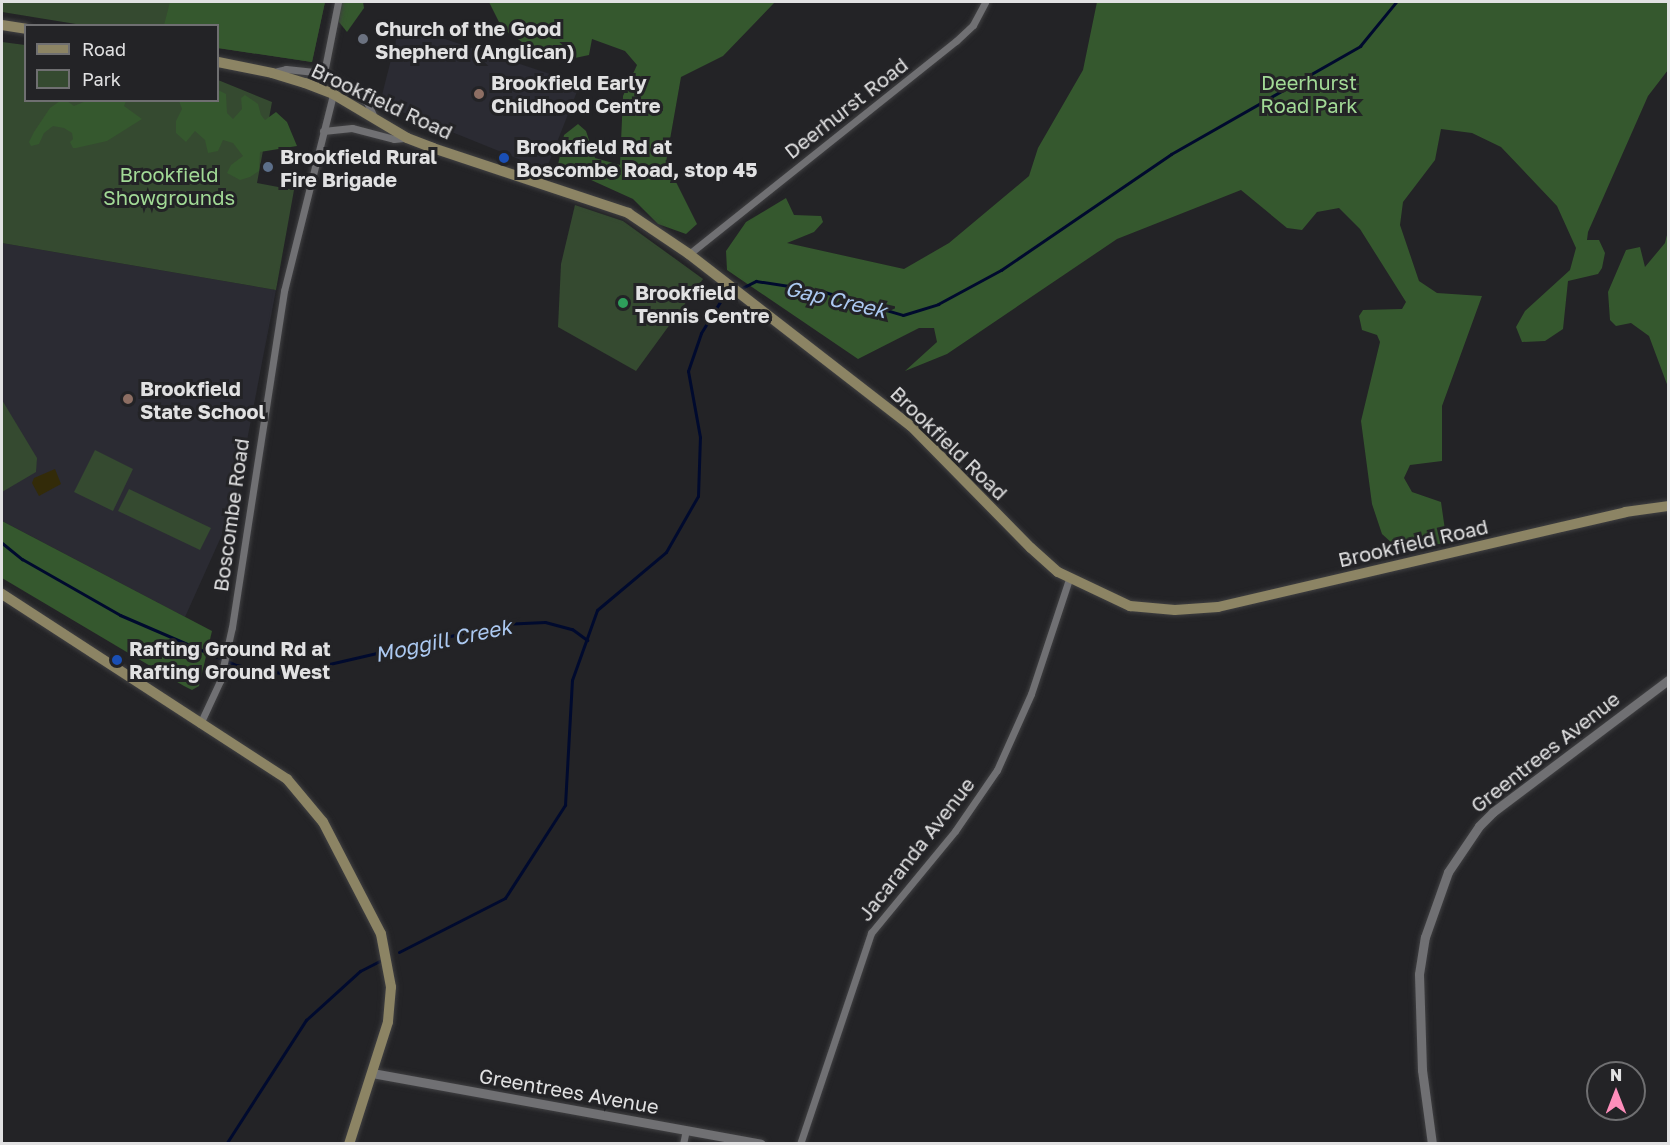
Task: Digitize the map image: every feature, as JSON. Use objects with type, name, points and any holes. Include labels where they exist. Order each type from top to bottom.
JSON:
[{"type":"main road","points":[[2,25],[24,30]]},
{"type":"main road","name":"Brookfield Road","points":[[219,62],[272,73],[333,94],[407,138],[608,204],[628,213],[689,254],[911,426],[1031,548],[1069,579],[1130,606],[1174,610],[1218,607],[1625,512],[1668,506]]},
{"type":"main road","points":[[2,594],[287,779],[323,822],[381,934],[391,987],[388,1022],[349,1143]]},
{"type":"street","points":[[324,73],[338,2]]},
{"type":"street","name":"Deerhurst Road","points":[[689,254],[956,41],[973,25],[985,2]]},
{"type":"street","points":[[272,73],[285,69],[324,73],[367,102],[376,121]]},
{"type":"street","name":"Boscombe Road","points":[[199,724],[217,689],[227,647],[284,291],[333,94]]},
{"type":"street","points":[[323,131],[352,128],[394,139],[407,138]]},
{"type":"street","name":"Jacaranda Avenue","points":[[800,1143],[868,939],[901,894],[955,831],[997,771],[1031,694],[1069,579]]},
{"type":"street","name":"Greentrees Avenue","points":[[1432,1143],[1422,1070],[1419,974],[1425,937],[1448,872],[1479,826],[1492,812],[1668,680]]},
{"type":"street","name":"Greentrees Avenue","points":[[372,1073],[761,1143]]},
{"type":"street","points":[[683,1143],[686,1130]]},
{"type":"shaded area","name":"Brookfield Early Childhood Centre","points":[[400,24],[580,84],[546,170],[380,103]]},
{"type":"shaded area","name":"Brookfield State School","points":[[2,243],[276,290],[234,508],[185,617],[2,521]]},
{"type":"green space","points":[[2,2],[325,2],[312,62],[219,48],[219,24],[76,24],[2,12]]},
{"type":"green space","points":[[170,2],[325,2],[312,62],[219,48],[219,24],[164,24]]},
{"type":"green space","points":[[340,2],[363,2],[364,8],[347,32],[339,22]]},
{"type":"green space","points":[[489,2],[775,2],[723,56],[681,77],[666,162],[697,224],[686,234],[658,224],[633,199],[558,165],[564,135],[578,124],[586,131],[595,158],[620,165],[623,96],[637,65],[625,51],[592,39],[589,55],[575,58],[522,42],[502,28]]},
{"type":"green space","name":"Deerhurst Road Park","points":[[1097,2],[1668,2],[1668,70],[1648,96],[1588,232],[1587,240],[1599,240],[1605,253],[1602,268],[1598,274],[1568,281],[1563,329],[1545,341],[1522,342],[1516,327],[1525,311],[1570,270],[1576,248],[1557,206],[1501,147],[1472,133],[1441,129],[1435,160],[1403,202],[1400,225],[1419,281],[1437,293],[1482,296],[1442,406],[1442,461],[1410,465],[1404,478],[1412,492],[1441,502],[1447,544],[1393,544],[1382,534],[1372,504],[1361,421],[1380,342],[1377,335],[1362,330],[1359,316],[1363,310],[1402,309],[1406,302],[1360,229],[1339,208],[1317,212],[1302,230],[1287,228],[1241,190],[1117,239],[947,354],[905,371],[937,342],[934,328],[919,328],[858,359],[727,270],[726,251],[746,222],[786,198],[794,215],[821,216],[823,222],[814,232],[787,243],[904,269],[949,243],[1029,176],[1038,148],[1083,70]]},
{"type":"green space","name":"Brookfield Showgrounds","points":[[2,42],[24,45],[24,102],[219,102],[219,80],[272,102],[257,183],[294,190],[276,290],[2,243]]},
{"type":"green space","points":[[219,90],[226,94],[227,113],[233,119],[242,109],[241,98],[245,95],[258,104],[265,120],[276,112],[287,122],[297,146],[260,152],[259,171],[240,180],[227,173],[231,165],[243,156],[233,143],[223,140],[218,151],[208,153],[205,140],[195,131],[186,142],[176,133],[176,121],[182,109],[179,102],[219,102]]},
{"type":"green space","points":[[59,102],[68,102],[74,106],[84,102],[126,102],[124,106],[142,119],[107,141],[76,148],[73,148],[70,142],[73,139],[72,133],[64,128],[53,126],[44,133],[39,144],[31,146],[29,142],[34,132],[50,108]]},
{"type":"green space","name":"Brookfield Tennis Centre","points":[[575,205],[623,221],[703,279],[636,371],[558,327],[561,264]]},
{"type":"green space","points":[[1668,231],[1668,387],[1649,336],[1631,323],[1616,326],[1610,320],[1608,292],[1626,250],[1640,247],[1645,267],[1665,243]]},
{"type":"green space","points":[[2,400],[37,458],[36,472],[2,492]]},
{"type":"green space","points":[[95,450],[133,469],[113,511],[74,492]]},
{"type":"green space","points":[[129,489],[211,528],[200,550],[118,511]]},
{"type":"green space","points":[[2,521],[212,631],[199,686],[192,690],[184,686],[2,578]]},
{"type":"sand","points":[[55,469],[61,484],[39,496],[32,483],[34,478]]},
{"type":"waterway","name":"Gap Creek","points":[[740,289],[756,281],[821,291],[903,315],[938,304],[1001,270],[1171,154],[1360,46],[1396,2]]},
{"type":"waterway","name":"Gap Creek","points":[[399,952],[505,898],[565,805],[572,680],[597,610],[666,552],[698,496],[700,437],[688,371],[701,333],[723,297],[734,292]]},
{"type":"waterway","name":"Moggill Creek","points":[[2,543],[22,559],[120,615],[236,665],[286,674],[503,624],[545,622],[572,629],[587,640]]},
{"type":"waterway","name":"Moggill Creek","points":[[226,1144],[306,1020],[360,971],[380,961]]},
{"type":"place","name":"Church of the Good Shepherd (Anglican)","points":[[363,39]]},
{"type":"place","name":"Brookfield Early Childhood Centre","points":[[479,94]]},
{"type":"place","name":"Brookfield Rd at Boscombe Road, stop 45","points":[[504,158]]},
{"type":"place","name":"Brookfield Rural Fire Brigade","points":[[268,167]]},
{"type":"place","name":"Brookfield Tennis Centre","points":[[623,303]]},
{"type":"place","name":"Brookfield State School","points":[[128,399]]},
{"type":"place","name":"Rafting Ground Rd at Rafting Ground West","points":[[117,660]]}]
